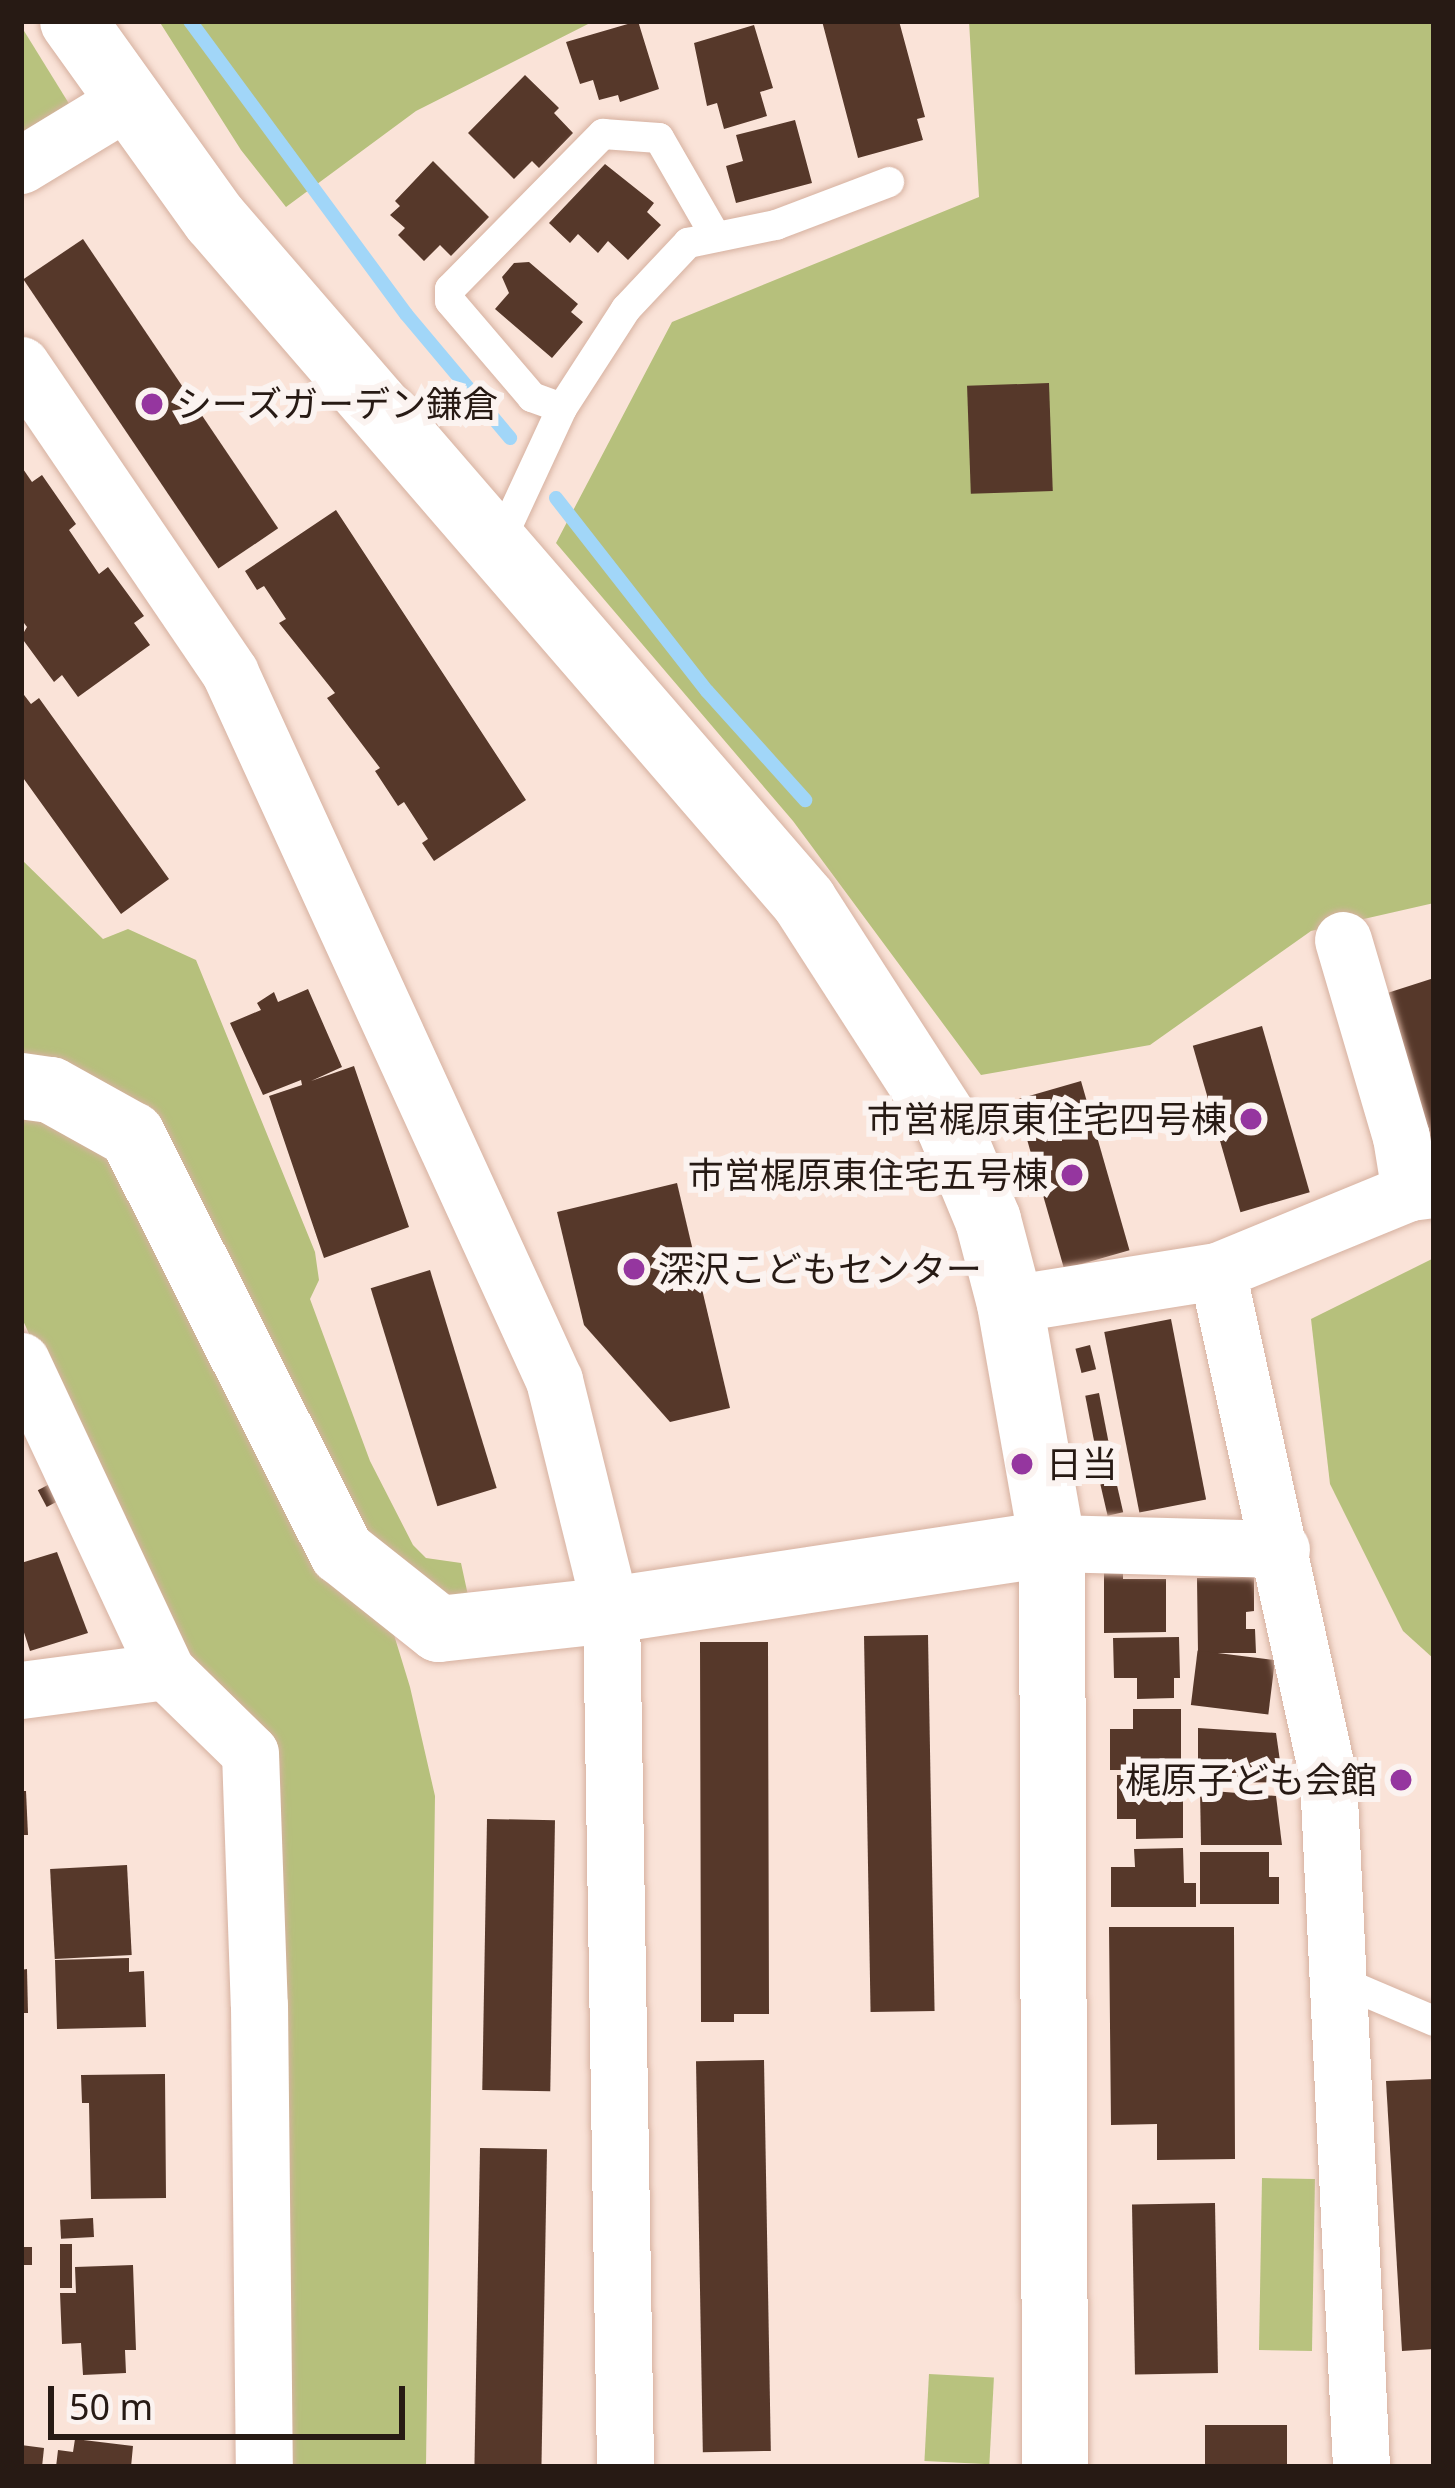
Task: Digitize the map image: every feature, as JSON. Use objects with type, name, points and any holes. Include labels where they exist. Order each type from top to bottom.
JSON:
[{"type":"street","points":[[73,21],[215,219],[816,919],[949,1126],[988,1220],[1010,1304],[1052,1544],[1055,2467]]},
{"type":"street","points":[[21,165],[128,100]]},
{"type":"street","points":[[21,364],[230,673],[554,1380],[611,1610],[625,2467]]},
{"type":"street","points":[[1010,1304],[1217,1271],[1422,1190],[1342,940]]},
{"type":"street","points":[[21,1086],[51,1090],[133,1136],[342,1552],[440,1629],[611,1610],[1052,1544],[1281,1549]]},
{"type":"street","points":[[1217,1271],[1328,1777],[1361,2467]]},
{"type":"street","points":[[21,1361],[166,1671],[250,1754],[260,2005],[264,2467]]},
{"type":"street","points":[[21,1690],[166,1671]]},
{"type":"lane","points":[[562,408],[532,397],[450,302],[450,289],[603,134],[659,138],[716,238]]},
{"type":"lane","points":[[498,547],[562,408],[626,309],[688,243],[838,205],[889,182]]},
{"type":"lane","points":[[1335,1979],[1434,2021]]},
{"type":"green space","points":[[159,21],[594,21],[416,111],[286,207],[241,150]]},
{"type":"green space","points":[[969,21],[1434,21],[1434,903],[1311,931],[1150,1045],[981,1075],[793,821],[556,543],[672,322],[979,197]]},
{"type":"green space","points":[[21,26],[76,115],[21,150]]},
{"type":"green space","points":[[21,859],[103,939],[128,929],[196,960],[315,1252],[319,1280],[310,1299],[370,1461],[413,1545],[426,1558],[461,1563],[469,1600],[417,1585],[369,1549],[212,1230],[21,1064]]},
{"type":"green space","points":[[21,1109],[117,1150],[391,1625],[410,1687],[435,1796],[426,2467],[280,2467],[265,1765],[169,1644],[21,1316]]},
{"type":"green space","points":[[1434,1258],[1434,1659],[1403,1631],[1330,1484],[1311,1319]]},
{"type":"green space","points":[[1262,2178],[1315,2179],[1312,2351],[1259,2350]]},
{"type":"green space","points":[[929,2374],[994,2377],[989,2464],[924,2461]]},
{"type":"building","points":[[638,21],[659,89],[620,102],[618,95],[599,100],[593,80],[580,84],[566,42]]},
{"type":"building","points":[[822,21],[899,21],[925,117],[917,119],[923,140],[858,158]]},
{"type":"building","points":[[754,25],[773,88],[760,92],[767,116],[724,129],[717,103],[707,106],[694,43]]},
{"type":"building","points":[[525,75],[559,108],[554,113],[573,133],[539,168],[532,161],[514,179],[468,133]]},
{"type":"building","points":[[795,120],[812,183],[736,203],[726,166],[743,161],[736,135]]},
{"type":"building","points":[[433,161],[489,217],[451,256],[440,245],[424,261],[398,235],[405,228],[390,215],[400,206],[395,201]]},
{"type":"building","points":[[605,164],[654,203],[647,212],[661,225],[628,260],[608,241],[598,253],[578,234],[570,243],[549,223]]},
{"type":"building","name":"シーズガーデン鎌倉","points":[[83,239],[278,528],[218,569],[23,279]]},
{"type":"building","points":[[529,262],[578,304],[571,312],[583,322],[552,358],[495,309],[509,293],[502,277],[514,263]]},
{"type":"building","points":[[1049,383],[1053,491],[971,494],[967,386]]},
{"type":"building","points":[[21,466],[32,482],[42,475],[76,524],[69,530],[99,574],[108,567],[144,616],[134,623],[150,645],[78,697],[62,675],[54,682],[21,637],[27,627],[21,619]]},
{"type":"building","points":[[336,510],[526,800],[434,861],[422,843],[428,839],[404,802],[398,806],[375,771],[380,768],[327,698],[335,693],[279,623],[286,619],[264,586],[257,590],[245,571]]},
{"type":"building","points":[[21,691],[31,704],[39,698],[169,879],[121,914],[21,775]]},
{"type":"building","points":[[1434,978],[1434,1163],[1378,996]]},
{"type":"building","points":[[308,989],[342,1067],[311,1081],[354,1066],[409,1227],[324,1258],[269,1096],[302,1085],[301,1080],[263,1095],[230,1023],[261,1010],[257,1003],[274,992],[278,1002]]},
{"type":"building","name":"市営梶原東住宅四号棟","points":[[1262,1026],[1310,1192],[1240,1212],[1193,1046]]},
{"type":"building","name":"市営梶原東住宅五号棟","points":[[1081,1081],[1130,1250],[1064,1269],[1016,1100]]},
{"type":"building","name":"深沢こどもセンター","points":[[677,1183],[730,1408],[670,1422],[584,1325],[557,1212]]},
{"type":"building","points":[[430,1270],[497,1488],[437,1506],[371,1288]]},
{"type":"building","points":[[1171,1319],[1206,1500],[1139,1513],[1104,1332]]},
{"type":"building","points":[[1090,1345],[1096,1369],[1081,1373],[1075,1349]]},
{"type":"building","points":[[1099,1393],[1111,1455],[1097,1458],[1085,1396]]},
{"type":"building","points":[[59,1479],[68,1496],[47,1507],[38,1490]]},
{"type":"building","points":[[1116,1481],[1123,1512],[1108,1516],[1100,1485]]},
{"type":"building","points":[[57,1552],[88,1633],[30,1651],[21,1623],[21,1563]]},
{"type":"building","points":[[1123,1566],[1123,1579],[1166,1579],[1166,1632],[1104,1633],[1104,1567]]},
{"type":"building","points":[[1254,1577],[1254,1611],[1246,1612],[1246,1629],[1255,1629],[1256,1653],[1198,1653],[1197,1578]]},
{"type":"building","points":[[928,1635],[935,2011],[871,2012],[864,1636]]},
{"type":"building","points":[[1179,1637],[1180,1678],[1174,1678],[1174,1698],[1137,1699],[1137,1678],[1114,1678],[1113,1638]]},
{"type":"building","points":[[700,1642],[768,1642],[769,2014],[734,2014],[734,2022],[701,2022]]},
{"type":"building","points":[[1198,1650],[1275,1660],[1268,1715],[1191,1705]]},
{"type":"building","points":[[1133,1709],[1181,1709],[1181,1770],[1110,1770],[1110,1729],[1133,1729]]},
{"type":"building","points":[[1198,1728],[1276,1733],[1283,1782],[1198,1783]]},
{"type":"building","points":[[1176,1774],[1176,1788],[1183,1788],[1183,1838],[1136,1839],[1136,1819],[1117,1819],[1117,1775]]},
{"type":"building","points":[[1200,1790],[1276,1796],[1282,1845],[1201,1845]]},
{"type":"building","points":[[21,1791],[26,1791],[28,1835],[21,1835]]},
{"type":"building","points":[[487,1819],[555,1820],[550,2091],[482,2090]]},
{"type":"building","points":[[1183,1848],[1184,1883],[1196,1883],[1196,1907],[1111,1907],[1111,1867],[1135,1867],[1134,1849]]},
{"type":"building","points":[[1200,1852],[1269,1852],[1269,1877],[1279,1877],[1279,1904],[1200,1904]]},
{"type":"building","points":[[127,1865],[132,1955],[55,1959],[50,1869]]},
{"type":"building","points":[[1109,1927],[1234,1927],[1235,2159],[1157,2160],[1157,2124],[1111,2125]]},
{"type":"building","points":[[129,1958],[129,1972],[144,1971],[146,2027],[57,2029],[55,1960]]},
{"type":"building","points":[[27,1969],[28,2013],[21,2013],[21,1970]]},
{"type":"building","points":[[764,2060],[771,2451],[703,2452],[696,2061]]},
{"type":"building","points":[[165,2074],[166,2198],[91,2199],[89,2103],[82,2103],[81,2075]]},
{"type":"building","points":[[1434,2079],[1434,2349],[1402,2351],[1386,2081]]},
{"type":"building","points":[[480,2148],[547,2149],[541,2467],[474,2467]]},
{"type":"building","points":[[1215,2203],[1218,2373],[1135,2374],[1132,2204]]},
{"type":"building","points":[[93,2218],[94,2237],[61,2239],[60,2220]]},
{"type":"building","points":[[60,2244],[72,2244],[72,2288],[60,2288]]},
{"type":"building","points":[[21,2247],[32,2247],[32,2265],[21,2265]]},
{"type":"building","points":[[133,2265],[136,2350],[125,2350],[126,2373],[83,2375],[81,2343],[62,2344],[60,2293],[76,2293],[75,2267]]},
{"type":"building","points":[[1205,2425],[1287,2425],[1287,2467],[1205,2467]]},
{"type":"building","points":[[75,2439],[133,2446],[131,2467],[56,2467],[58,2450],[73,2452]]},
{"type":"building","points":[[21,2445],[44,2448],[42,2467],[21,2467]]},
{"type":"waterway","points":[[190,21],[406,314],[510,438]]},
{"type":"waterway","points":[[556,498],[707,691],[805,800]]},
{"type":"place","name":"シーズガーデン鎌倉","points":[[152,404]]},
{"type":"place","name":"市営梶原東住宅四号棟","points":[[1251,1119]]},
{"type":"place","name":"市営梶原東住宅五号棟","points":[[1072,1175]]},
{"type":"place","name":"深沢こどもセンター","points":[[634,1269]]},
{"type":"place","name":"日当","points":[[1022,1464]]},
{"type":"place","name":"梶原子ども会館","points":[[1401,1780]]}]
